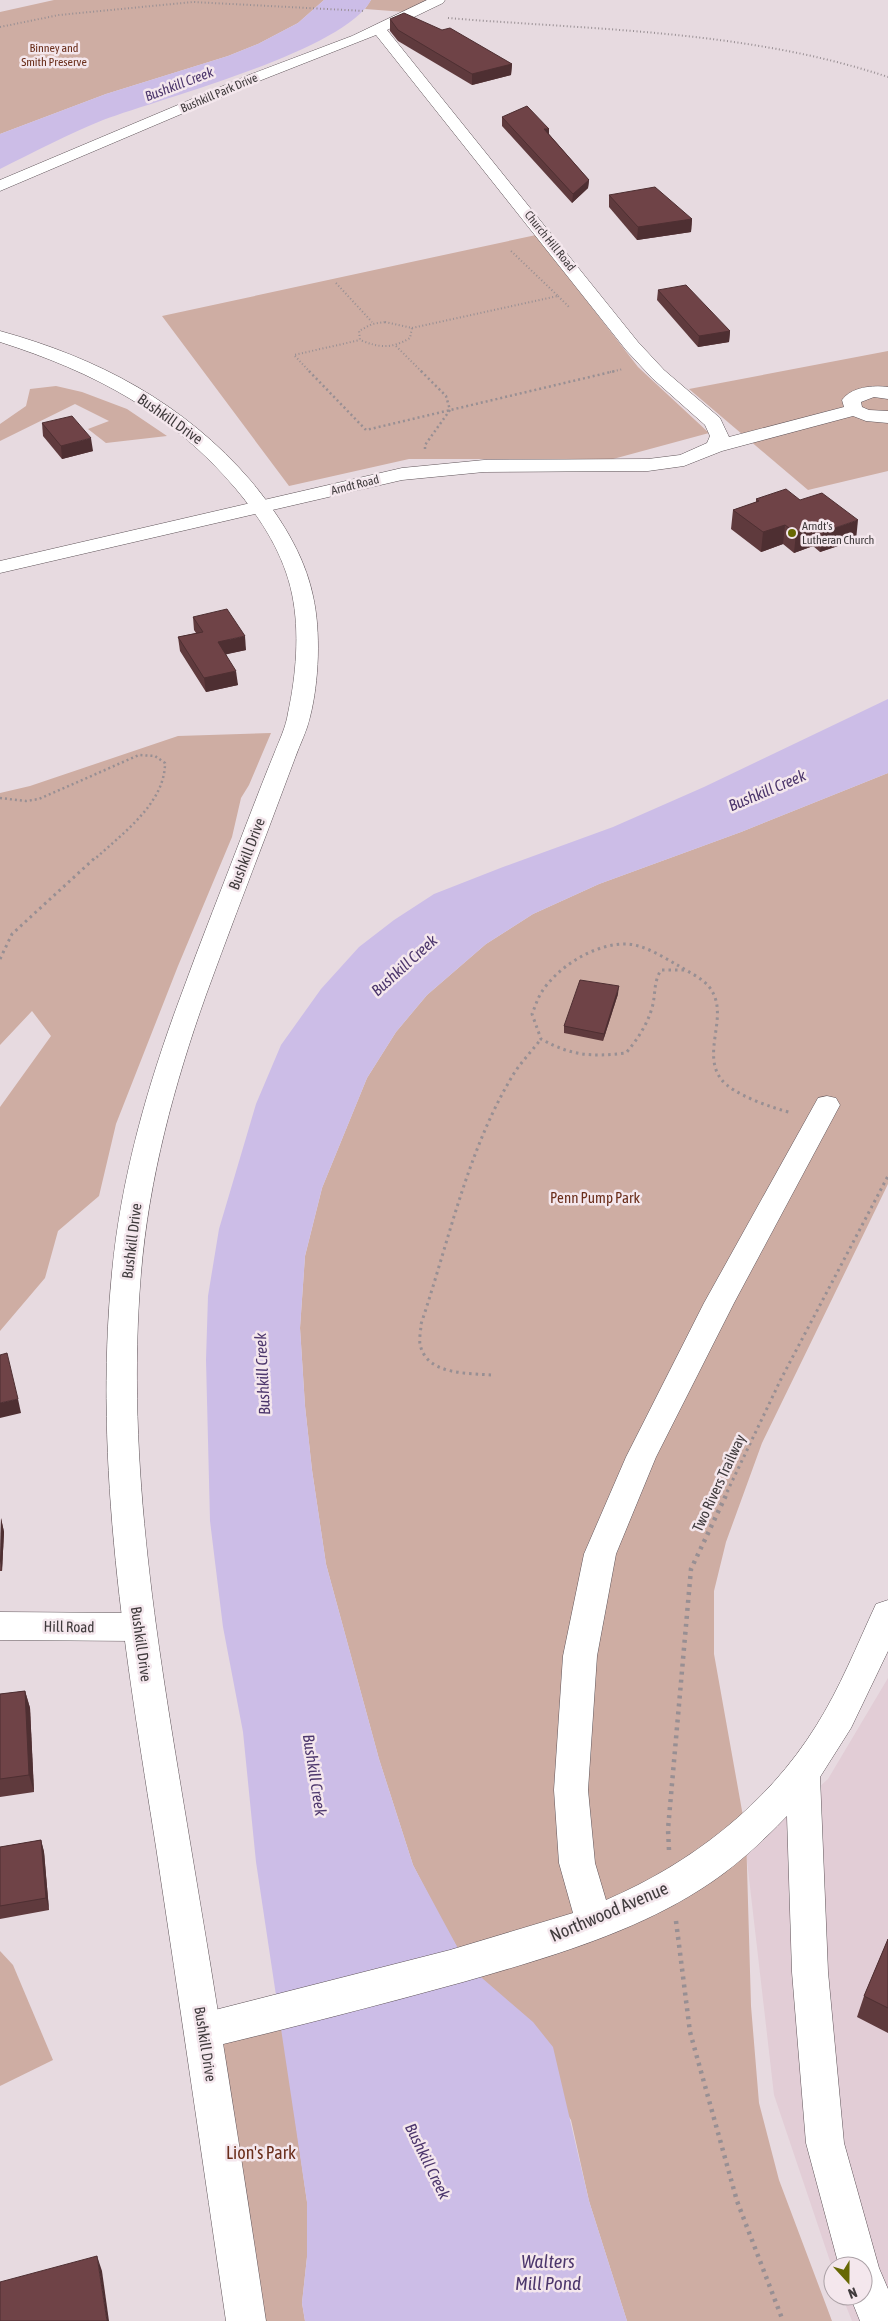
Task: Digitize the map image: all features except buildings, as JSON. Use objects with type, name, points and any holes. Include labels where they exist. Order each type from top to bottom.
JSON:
[{"type":"street","name":"Bushkill Park Drive","points":[[0,186],[254,78],[379,29],[438,0]]},
{"type":"street","name":"Church Hill Road","points":[[379,29],[632,346],[658,374],[713,422],[720,436],[715,446]]},
{"type":"street","name":"Bushkill Drive","points":[[0,336],[68,360],[114,383],[164,411],[207,445],[262,508],[274,526],[292,562],[305,607],[305,676],[299,718],[188,1008],[153,1121],[133,1220],[127,1263],[121,1393],[131,1566],[138,1627],[203,2031],[246,2321]]},
{"type":"street","points":[[888,393],[878,391],[862,393],[851,400],[854,410],[866,415],[888,417]]},
{"type":"street","name":"Arndt Road","points":[[0,567],[262,508],[402,474],[425,470],[484,466],[648,465],[684,460],[715,446],[854,410]]},
{"type":"street","points":[[594,1922],[577,1863],[571,1790],[580,1656],[600,1554],[641,1457],[719,1302],[824,1112]]},
{"type":"street","name":"Northwood Avenue","points":[[203,2031],[510,1952],[594,1922],[671,1887],[710,1861],[746,1832],[776,1804],[803,1773],[833,1730],[888,1614]]},
{"type":"street","name":"Hill Road","points":[[0,1626],[138,1627]]},
{"type":"street","points":[[803,1773],[810,1972],[825,2143],[855,2256]]},
{"type":"street","points":[[873,2302],[881,2321]]},
{"type":"path","points":[[0,27],[59,15],[156,4],[214,2],[298,6],[730,41],[790,49],[845,62],[888,76]]},
{"type":"path","points":[[510,250],[571,309]]},
{"type":"path","points":[[336,283],[372,322]]},
{"type":"path","points":[[360,340],[359,331],[372,322],[395,322],[412,328],[558,296]]},
{"type":"path","points":[[412,328],[410,338],[396,346],[374,346],[360,340],[294,355],[366,430],[632,368]]},
{"type":"path","points":[[396,346],[446,396],[450,410]]},
{"type":"path","points":[[425,470],[425,445],[450,410]]},
{"type":"path","points":[[0,798],[26,801],[39,799],[139,755],[156,756],[165,764],[165,774],[155,799],[118,837],[12,934],[0,959]]},
{"type":"path","points":[[684,970],[661,970],[653,982],[652,1006],[642,1035],[626,1053],[590,1058],[562,1051],[541,1039],[532,1014],[542,991],[570,963],[612,945],[629,944],[656,953],[684,970],[710,988],[719,1011],[713,1064],[721,1080],[748,1096],[786,1111],[824,1112]]},
{"type":"path","points":[[491,1375],[448,1372],[426,1358],[420,1344],[421,1324],[464,1190],[487,1128],[513,1076],[541,1039]]},
{"type":"path","name":"Two Rivers Trailway","points":[[668,1829],[691,1568],[781,1379],[888,1176]]},
{"type":"path","points":[[679,1939],[690,2032],[737,2201],[783,2321]]},
{"type":"shaded area","points":[[888,1678],[888,2321],[852,2321],[846,2306],[873,2306],[873,2256],[828,2256],[774,2095],[746,1852],[828,1779]]},
{"type":"green space","name":"Binney and Smith Preserve","points":[[54,0],[324,0],[298,23],[258,44],[228,56],[106,94],[0,134],[0,12]]},
{"type":"green space","points":[[371,0],[430,0],[405,12],[365,9]]},
{"type":"green space","points":[[536,235],[638,367],[709,433],[613,459],[409,459],[289,486],[162,316]]},
{"type":"green space","points":[[888,351],[888,471],[808,490],[689,389]]},
{"type":"green space","points":[[56,386],[82,392],[127,409],[167,436],[106,443],[88,429],[109,421],[75,404],[0,441],[0,424],[26,406],[30,389]]},
{"type":"green space","points":[[271,733],[249,785],[241,798],[232,837],[178,966],[116,1124],[99,1196],[58,1231],[45,1278],[0,1331],[0,1107],[51,1036],[32,1011],[0,1045],[0,793],[30,786],[178,736]]},
{"type":"green space","name":"Penn Pump Park","points":[[888,773],[888,1184],[762,1443],[726,1542],[714,1591],[714,1654],[746,1833],[751,2006],[759,2103],[779,2180],[823,2297],[823,2306],[826,2306],[832,2321],[627,2321],[589,2201],[571,2120],[467,1965],[441,1919],[413,1865],[379,1759],[326,1564],[312,1470],[305,1406],[300,1328],[305,1256],[322,1188],[367,1078],[396,1032],[427,995],[486,944],[533,914],[599,884],[741,832]]},
{"type":"green space","points":[[0,1951],[13,1965],[53,2060],[0,2086]]},
{"type":"green space","name":"Lion's Park","points":[[280,2012],[307,2202],[307,2257],[302,2303],[305,2321],[246,2321],[203,2031]]},
{"type":"water","name":"Bushkill Creek","points":[[324,0],[371,0],[354,19],[326,37],[290,55],[207,86],[103,120],[0,169],[0,134],[106,94],[228,56],[258,44],[298,23]]},
{"type":"water","points":[[888,699],[888,773],[741,832],[599,884],[533,914],[486,944],[427,995],[396,1032],[367,1078],[322,1188],[305,1256],[300,1328],[305,1406],[312,1470],[326,1564],[379,1759],[413,1865],[467,1965],[533,2022],[553,2047],[589,2201],[627,2321],[305,2321],[302,2303],[307,2257],[307,2202],[256,1862],[243,1732],[223,1627],[210,1521],[206,1360],[208,1296],[219,1229],[256,1104],[281,1045],[321,989],[359,947],[394,920],[434,894],[613,827],[704,787]]},
{"type":"place","name":"Arndt's Lutheran Church","points":[[792,533]]},
{"type":"water label","name":"Walters Mill Pond","points":[[548,2272]]}]
